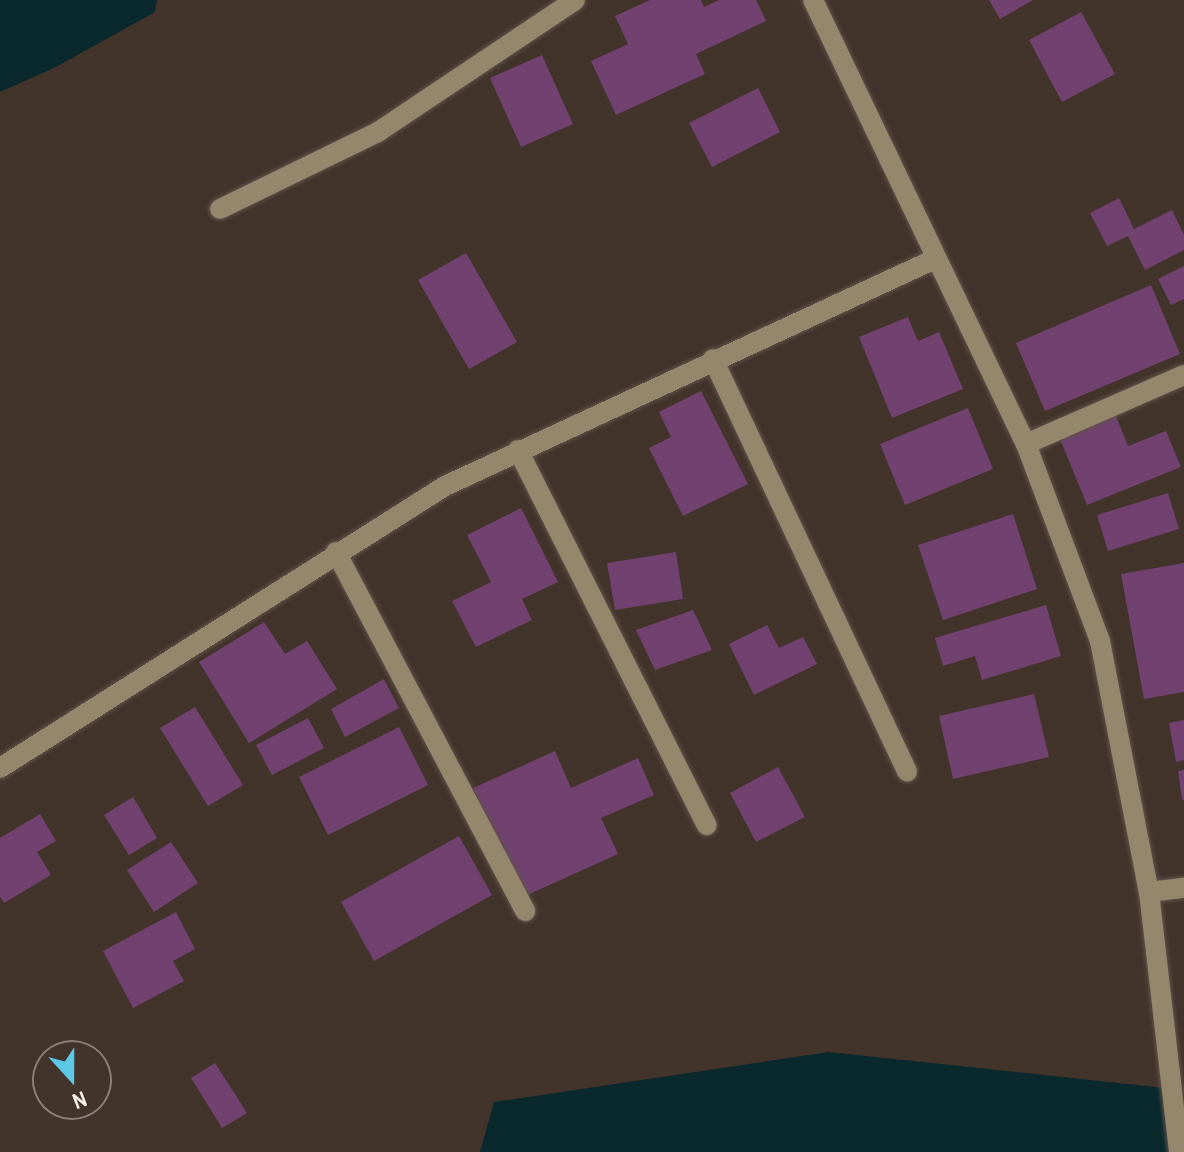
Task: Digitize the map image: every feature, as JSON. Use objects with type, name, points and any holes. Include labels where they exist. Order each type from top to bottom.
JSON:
[{"type":"street","points":[[220,209],[378,132],[575,0]]},
{"type":"street","points":[[813,0],[1026,444],[1100,641],[1149,892],[1179,1152]]},
{"type":"street","points":[[0,768],[336,552],[445,486],[713,359],[935,259]]},
{"type":"street","points":[[713,359],[907,772]]},
{"type":"street","points":[[1026,444],[1184,375]]},
{"type":"street","points":[[518,450],[707,825]]},
{"type":"street","points":[[336,552],[525,911]]},
{"type":"street","points":[[1149,892],[1184,888]]},
{"type":"water","points":[[0,0],[157,0],[155,12],[54,68],[0,92]]},
{"type":"water","points":[[829,1052],[1174,1089],[1184,1093],[1184,1152],[480,1152],[494,1102]]},
{"type":"building","points":[[650,0],[701,0],[704,7],[719,0],[756,0],[766,21],[696,54],[705,74],[616,115],[591,61],[628,44],[615,16]]},
{"type":"building","points":[[989,0],[1033,0],[1000,19]]},
{"type":"building","points":[[1081,12],[1115,74],[1062,102],[1029,40]]},
{"type":"building","points":[[542,55],[573,124],[521,147],[490,78]]},
{"type":"building","points":[[758,88],[780,132],[712,167],[689,123]]},
{"type":"building","points":[[1119,198],[1134,229],[1172,210],[1184,235],[1184,250],[1145,270],[1128,236],[1107,246],[1090,213]]},
{"type":"building","points":[[466,253],[517,342],[469,369],[418,280]]},
{"type":"building","points":[[1184,266],[1184,299],[1171,305],[1158,279]]},
{"type":"building","points":[[1151,285],[1180,354],[1045,411],[1016,343]]},
{"type":"building","points":[[908,317],[918,341],[939,332],[963,389],[892,418],[859,337]]},
{"type":"building","points":[[701,391],[748,484],[683,516],[649,448],[671,437],[659,412]]},
{"type":"building","points":[[968,408],[993,469],[905,505],[880,444]]},
{"type":"building","points":[[1116,416],[1128,446],[1166,431],[1181,467],[1087,505],[1060,439]]},
{"type":"building","points":[[1168,493],[1179,529],[1108,551],[1097,515]]},
{"type":"building","points":[[521,508],[558,582],[522,599],[532,620],[476,647],[452,601],[491,582],[467,535]]},
{"type":"building","points":[[1013,514],[1037,589],[943,620],[918,545]]},
{"type":"building","points":[[676,552],[683,599],[615,610],[607,563]]},
{"type":"building","points":[[1184,563],[1184,692],[1144,699],[1121,574]]},
{"type":"building","points":[[1046,605],[1061,656],[982,680],[975,656],[943,666],[935,638]]},
{"type":"building","points":[[693,610],[712,650],[655,670],[636,630]]},
{"type":"building","points":[[264,622],[285,654],[307,641],[337,689],[249,743],[199,662]]},
{"type":"building","points":[[767,625],[779,648],[803,637],[817,664],[754,695],[729,644]]},
{"type":"building","points":[[384,679],[399,708],[345,737],[331,709]]},
{"type":"building","points":[[1034,694],[1049,757],[953,779],[939,716]]},
{"type":"building","points":[[195,707],[243,785],[208,806],[160,728]]},
{"type":"building","points":[[308,718],[324,748],[272,775],[256,745]]},
{"type":"building","points":[[1184,720],[1184,760],[1176,762],[1169,723]]},
{"type":"building","points":[[399,727],[428,785],[328,835],[299,777]]},
{"type":"building","points":[[555,751],[571,788],[638,758],[654,795],[601,818],[618,854],[523,897],[473,788]]},
{"type":"building","points":[[778,767],[805,817],[756,842],[730,793]]},
{"type":"building","points":[[1184,770],[1184,800],[1182,800],[1178,771]]},
{"type":"building","points":[[133,797],[157,838],[129,855],[104,815]]},
{"type":"building","points":[[40,814],[56,841],[37,852],[51,875],[4,903],[0,897],[0,838]]},
{"type":"building","points":[[459,836],[492,895],[374,961],[341,902]]},
{"type":"building","points":[[171,842],[198,883],[154,912],[127,870]]},
{"type":"building","points":[[176,912],[195,949],[173,961],[184,981],[133,1008],[103,951]]},
{"type":"building","points":[[215,1063],[247,1113],[222,1128],[191,1078]]}]
